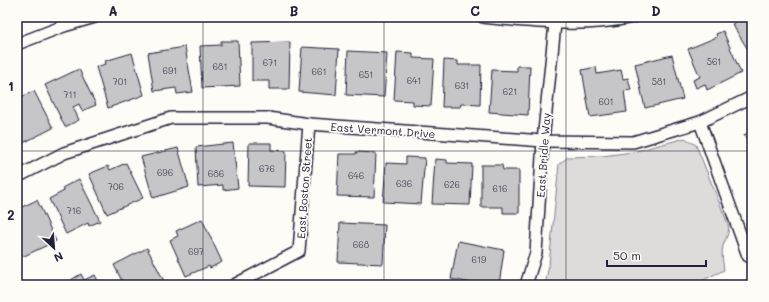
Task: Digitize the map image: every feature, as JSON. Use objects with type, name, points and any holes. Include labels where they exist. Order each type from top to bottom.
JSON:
[{"type":"street","points":[[17,44],[64,26],[95,17]]},
{"type":"street","points":[[483,17],[555,24],[611,22],[634,17]]},
{"type":"street","name":"East Bridle Way","points":[[526,285],[536,252],[543,141],[555,24]]},
{"type":"street","name":"East Vermont Drive","points":[[17,177],[64,153],[171,118],[268,118],[309,124],[543,141],[633,142],[700,122],[752,97]]},
{"type":"street","points":[[700,122],[748,256]]},
{"type":"street","name":"East Boston Street","points":[[234,285],[299,251],[309,124]]},
{"type":"shaded area","points":[[685,138],[696,145],[728,224],[728,233],[722,249],[724,270],[693,285],[545,285],[549,265],[559,164],[568,157],[602,156],[633,152]]},
{"type":"building","points":[[743,17],[746,22],[752,18],[752,56],[732,24]]},
{"type":"building","points":[[723,31],[741,73],[707,90],[705,84],[696,88],[693,80],[700,77],[688,49],[717,37],[716,34]]},
{"type":"building","points":[[221,41],[238,41],[240,86],[202,88],[200,46],[221,45]]},
{"type":"building","points":[[290,42],[289,89],[269,89],[269,81],[252,81],[252,43]]},
{"type":"building","points":[[185,47],[193,92],[177,94],[176,88],[154,91],[148,53]]},
{"type":"building","points":[[302,47],[339,49],[336,95],[299,92]]},
{"type":"building","points":[[348,51],[387,53],[384,97],[346,95]]},
{"type":"building","points":[[397,52],[413,53],[413,58],[434,59],[431,106],[413,105],[413,101],[394,100]]},
{"type":"building","points":[[132,53],[144,95],[108,108],[96,67],[106,64],[105,61]]},
{"type":"building","points":[[672,55],[683,99],[645,108],[635,64]]},
{"type":"building","points":[[444,60],[458,61],[458,65],[481,65],[480,105],[461,104],[460,107],[442,107]]},
{"type":"building","points":[[517,66],[530,66],[528,115],[489,112],[492,70],[517,71]]},
{"type":"building","points":[[596,67],[597,74],[621,70],[623,79],[628,78],[631,90],[624,91],[627,112],[590,117],[582,70]]},
{"type":"building","points":[[79,69],[96,105],[82,111],[79,104],[73,107],[79,120],[65,127],[45,85]]},
{"type":"building","points":[[34,91],[53,128],[19,145],[17,141],[17,99]]},
{"type":"building","points":[[752,131],[752,150],[744,135]]},
{"type":"building","points":[[233,143],[238,188],[223,190],[223,185],[198,187],[196,147]]},
{"type":"building","points":[[249,143],[271,143],[271,150],[286,151],[285,187],[248,186]]},
{"type":"building","points":[[178,148],[189,187],[153,198],[141,157]]},
{"type":"building","points":[[356,152],[376,153],[374,197],[337,196],[339,154],[356,154]]},
{"type":"building","points":[[406,157],[425,158],[421,204],[383,202],[386,163],[406,164]]},
{"type":"building","points":[[435,159],[447,160],[447,163],[472,164],[470,205],[432,204]]},
{"type":"building","points":[[126,163],[143,198],[107,214],[89,174],[108,166],[110,170]]},
{"type":"building","points":[[481,165],[502,165],[503,170],[519,170],[519,213],[503,213],[503,207],[481,207]]},
{"type":"building","points":[[79,179],[100,221],[89,226],[88,223],[66,234],[49,199],[64,191],[62,188]]},
{"type":"building","points":[[37,200],[56,241],[22,257],[17,246],[17,213],[21,211],[20,208]]},
{"type":"building","points":[[202,219],[222,262],[210,268],[209,266],[186,276],[170,240],[178,236],[176,231]]},
{"type":"building","points":[[340,223],[385,225],[383,264],[338,262]]},
{"type":"building","points":[[458,241],[504,250],[499,285],[483,285],[451,279]]},
{"type":"building","points":[[147,248],[166,285],[124,285],[114,265]]},
{"type":"building","points":[[81,274],[84,280],[95,275],[100,285],[71,285],[74,284],[71,280]]}]
